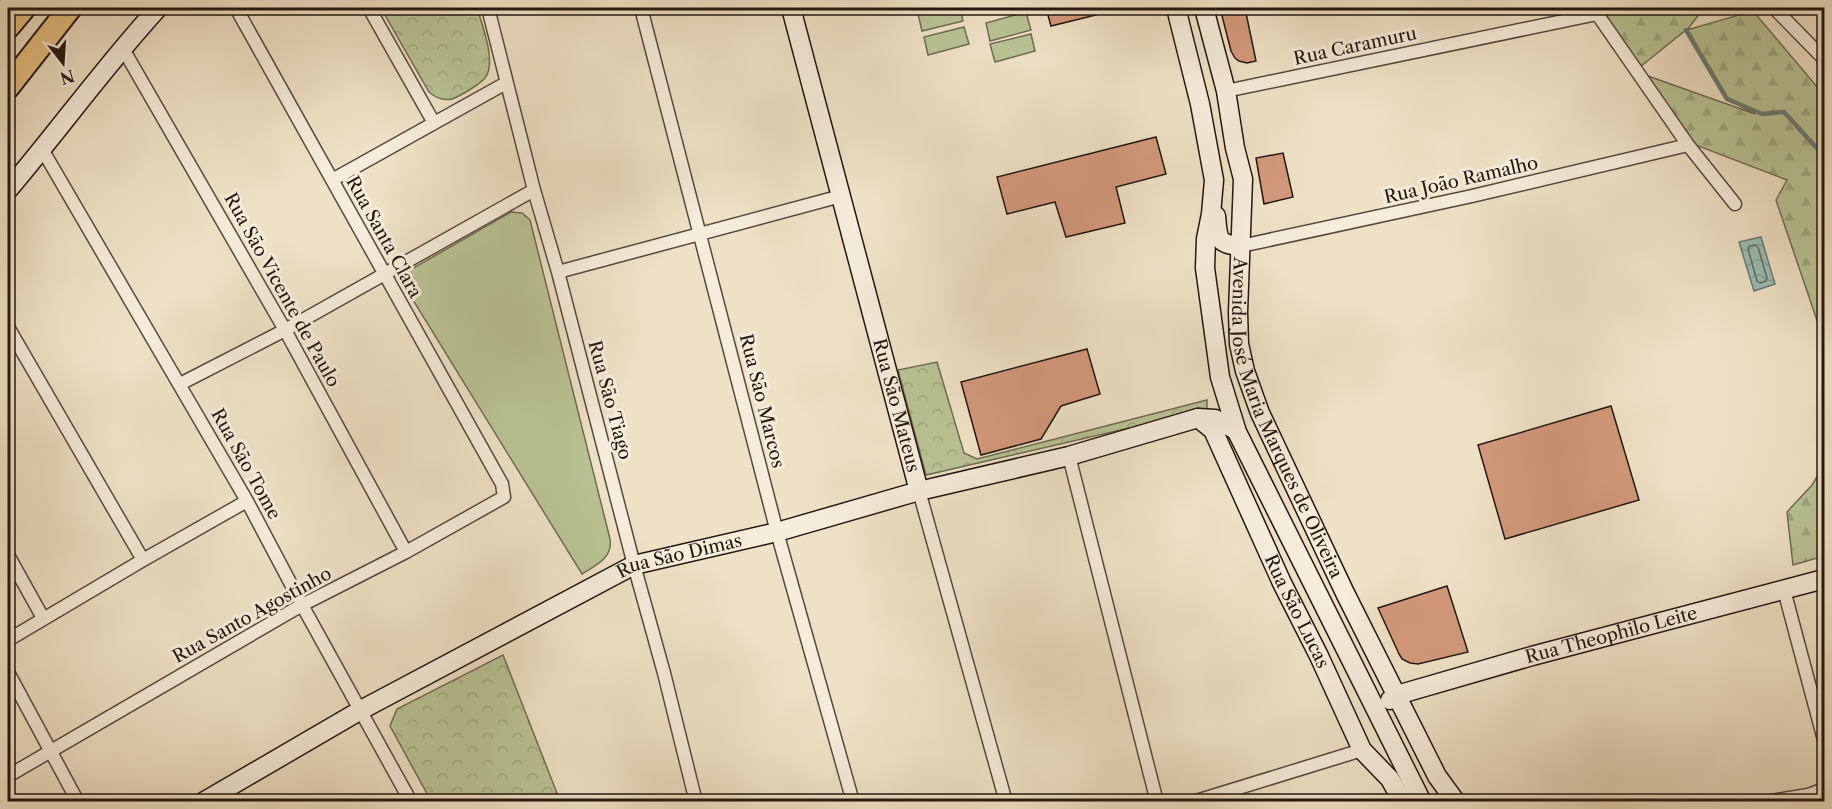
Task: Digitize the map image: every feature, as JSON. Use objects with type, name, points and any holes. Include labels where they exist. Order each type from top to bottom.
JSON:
[{"type":"highway","points":[[8,27],[24,8]]},
{"type":"highway","points":[[8,87],[70,8]]},
{"type":"street","points":[[8,190],[122,47],[158,8]]},
{"type":"street","name":"Rua Santa Clara","points":[[236,8],[502,484]]},
{"type":"street","points":[[369,8],[434,123]]},
{"type":"street","name":"Rua São Tiago","points":[[488,8],[696,801]]},
{"type":"street","name":"Rua São Marcos","points":[[641,8],[777,532],[853,801]]},
{"type":"street","name":"Rua São Mateus","points":[[791,8],[919,491],[1006,801]]},
{"type":"street","name":"Avenida José Maria Marques de Oliveira","points":[[1176,8],[1200,104],[1214,188],[1206,239],[1205,268],[1220,377],[1236,430],[1422,801]]},
{"type":"street","name":"Avenida José Maria Marques de Oliveira","points":[[1204,8],[1226,91],[1235,148],[1243,179],[1238,312],[1239,344],[1245,371],[1265,423],[1345,593],[1437,776],[1456,801]]},
{"type":"street","points":[[1774,8],[1824,59]]},
{"type":"street","points":[[1595,11],[1688,145],[1735,204]]},
{"type":"street","name":"Rua Caramuru","points":[[1226,91],[1595,11]]},
{"type":"street","name":"Rua São Vicente de Paulo","points":[[122,47],[285,330],[406,552]]},
{"type":"street","points":[[332,180],[506,83]]},
{"type":"street","points":[[1200,104],[1206,96],[1215,94],[1227,134],[1235,148]]},
{"type":"street","name":"Rua João Ramalho","points":[[1241,246],[1472,196],[1688,145]]},
{"type":"street","name":"Rua São Tome","points":[[42,149],[248,501],[302,605],[411,801]]},
{"type":"street","points":[[1214,188],[1218,236],[1223,243],[1241,246]]},
{"type":"street","points":[[180,384],[285,330],[534,190]]},
{"type":"street","points":[[558,272],[841,196]]},
{"type":"street","points":[[8,327],[143,560]]},
{"type":"street","points":[[1198,418],[1214,404],[1220,388],[1220,377]]},
{"type":"street","points":[[1198,418],[1215,419],[1236,430]]},
{"type":"street","name":"Rua São Dimas","points":[[203,801],[361,710],[634,565],[777,532],[919,491],[1069,456],[1198,418]]},
{"type":"street","name":"Rua São Lucas","points":[[1198,418],[1213,430],[1282,583],[1319,656],[1362,750],[1390,779],[1403,801]]},
{"type":"street","points":[[1069,456],[1157,801]]},
{"type":"street","name":"Rua Santo Agostinho","points":[[8,776],[302,605],[406,552],[504,497],[502,484]]},
{"type":"street","points":[[8,640],[248,501]]},
{"type":"street","points":[[8,555],[43,618]]},
{"type":"street","name":"Rua Theophilo Leite","points":[[1397,695],[1532,656],[1824,579]]},
{"type":"street","points":[[1784,590],[1824,740]]},
{"type":"street","points":[[8,672],[78,801]]},
{"type":"street","points":[[1384,726],[1382,710],[1397,695]]},
{"type":"street","points":[[1193,801],[1362,750]]},
{"type":"street","points":[[1765,801],[1808,795],[1824,789]]},
{"type":"green space","points":[[381,8],[477,8],[489,53],[490,63],[485,78],[452,99],[434,96],[429,92]]},
{"type":"green space","points":[[941,8],[960,8],[963,21],[922,31],[918,14]]},
{"type":"green space","points":[[1601,8],[1704,8],[1687,30],[1753,11],[1824,95],[1824,341],[1776,200],[1787,180],[1693,144],[1648,76],[1755,114],[1727,99],[1686,30],[1640,67],[1604,16]]},
{"type":"green space","points":[[1026,12],[1031,30],[990,41],[986,23]]},
{"type":"green space","points":[[964,27],[969,44],[928,55],[924,37]]},
{"type":"green space","points":[[1031,34],[1035,51],[995,62],[990,44]]},
{"type":"green space","points":[[511,212],[522,213],[530,220],[610,539],[606,556],[582,574],[406,286],[410,270]]},
{"type":"green space","points":[[937,362],[964,453],[977,459],[1207,400],[1207,410],[926,475],[898,370]]},
{"type":"green space","points":[[1824,465],[1824,556],[1793,565],[1787,512],[1812,485]]},
{"type":"green space","points":[[503,655],[560,801],[431,801],[390,726],[397,709]]},
{"type":"water","points":[[1761,237],[1775,284],[1754,291],[1739,242]]},
{"type":"building","points":[[1046,8],[1107,8],[1108,12],[1051,26]]},
{"type":"building","points":[[1220,8],[1245,8],[1256,61],[1247,63],[1235,58],[1231,51]]},
{"type":"building","points":[[1156,137],[1166,174],[1116,187],[1125,223],[1066,237],[1055,202],[1007,214],[997,177]]},
{"type":"building","points":[[1283,153],[1293,197],[1264,204],[1256,158]]},
{"type":"building","points":[[1087,349],[1100,394],[1061,406],[1041,439],[981,455],[961,382]]},
{"type":"building","points":[[1611,406],[1639,500],[1505,539],[1478,445]]},
{"type":"building","points":[[1447,586],[1468,652],[1418,664],[1402,659],[1378,608]]},
{"type":"waterway","points":[[1686,30],[1727,99],[1762,114],[1784,112],[1824,156]]}]
